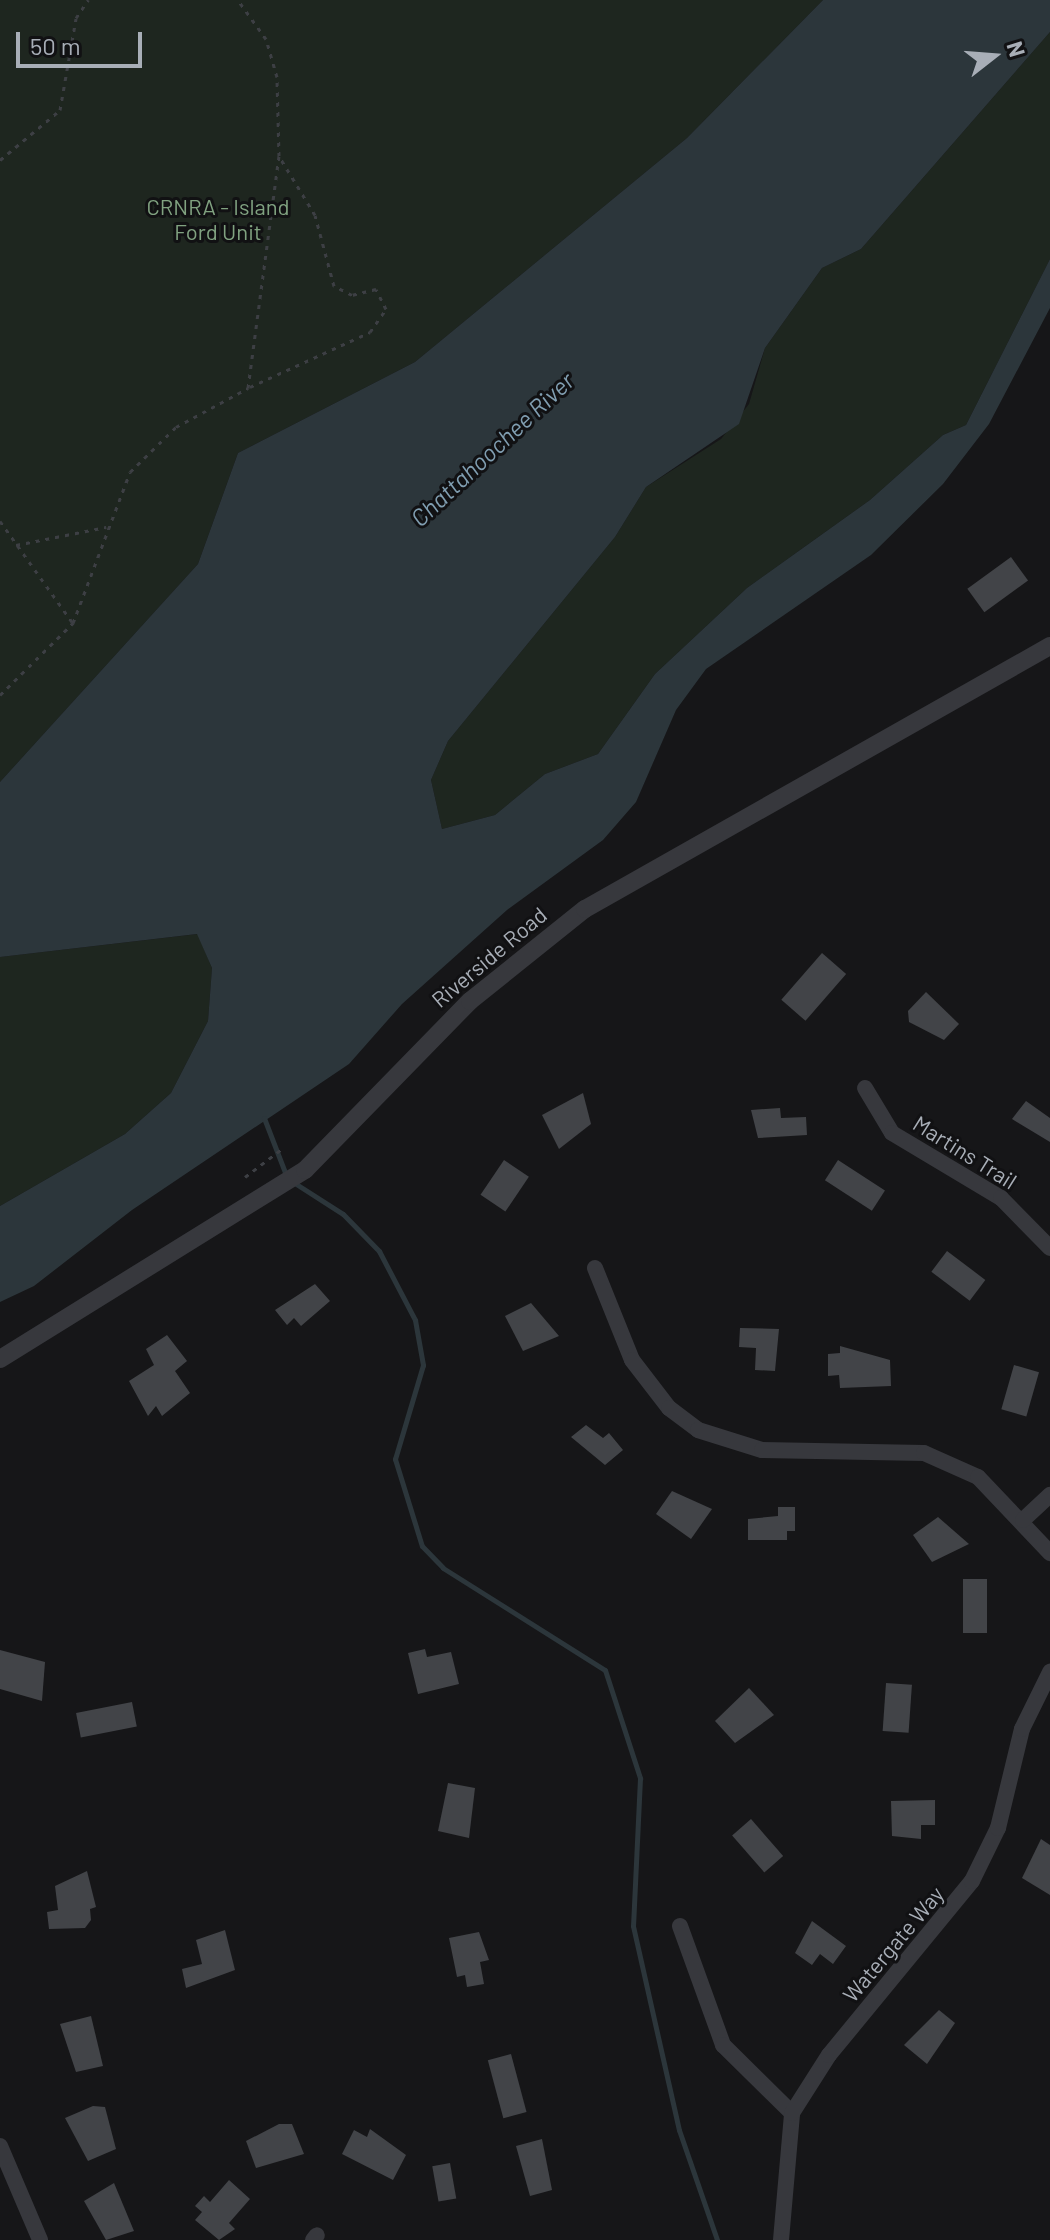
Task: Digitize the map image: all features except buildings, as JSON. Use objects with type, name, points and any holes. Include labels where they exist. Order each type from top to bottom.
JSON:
[{"type":"street","name":"Riverside Road","points":[[0,1359],[305,1170],[470,1001],[585,909],[1050,646]]},
{"type":"street","name":"Martins Trail","points":[[865,1088],[892,1133],[1001,1198],[1050,1248]]},
{"type":"street","points":[[595,1268],[632,1360],[669,1408],[698,1430],[762,1450],[880,1446],[924,1453],[978,1477],[1023,1520],[1050,1553]]},
{"type":"street","points":[[1023,1520],[1050,1495]]},
{"type":"street","name":"Watergate Way","points":[[781,2240],[792,2113],[829,2055],[972,1881],[998,1828],[1022,1729],[1050,1672]]},
{"type":"street","points":[[680,1926],[723,2045],[792,2113]]},
{"type":"street","points":[[0,2146],[40,2240]]},
{"type":"path","points":[[0,160],[60,110],[76,18],[88,0]]},
{"type":"path","points":[[238,0],[266,39],[277,77],[279,156],[248,388]]},
{"type":"path","points":[[0,695],[73,623],[107,526],[130,472],[176,427],[248,388],[370,332],[386,309],[376,289],[352,295],[334,286],[315,215],[279,156]]},
{"type":"path","points":[[0,521],[73,623]]},
{"type":"path","points":[[16,545],[107,526]]},
{"type":"path","points":[[245,1177],[283,1148]]},
{"type":"green space","name":"CRNRA - Island Ford Unit","points":[[0,0],[823,0],[687,138],[415,362],[238,453],[198,564],[0,782]]},
{"type":"green space","points":[[1050,32],[1050,259],[966,425],[943,435],[870,500],[747,588],[655,674],[598,754],[545,774],[495,815],[442,829],[431,780],[448,741],[615,537],[646,487],[721,439],[749,404],[765,348],[822,268],[861,249]]},
{"type":"green space","points":[[198,934],[212,968],[208,1021],[171,1093],[125,1134],[0,1206],[0,957]]},
{"type":"water","name":"Chattahoochee River","points":[[823,0],[1050,0],[1050,32],[861,249],[822,268],[765,348],[739,424],[646,487],[615,537],[448,741],[431,780],[442,829],[495,815],[545,774],[598,754],[655,674],[747,588],[870,500],[943,435],[966,425],[1050,259],[1050,308],[989,424],[943,484],[871,555],[706,669],[676,710],[636,802],[603,840],[507,910],[402,1004],[349,1064],[132,1210],[34,1286],[0,1302],[0,1206],[125,1134],[171,1093],[208,1021],[212,968],[197,934],[0,957],[0,782],[198,564],[238,453],[415,362],[687,138]]},
{"type":"waterway","points":[[264,1118],[286,1175]]},
{"type":"waterway","points":[[293,1182],[343,1214],[379,1251],[415,1320],[423,1365],[395,1459],[422,1546],[443,1568],[605,1670],[640,1778],[633,1926],[679,2130],[717,2240]]}]
